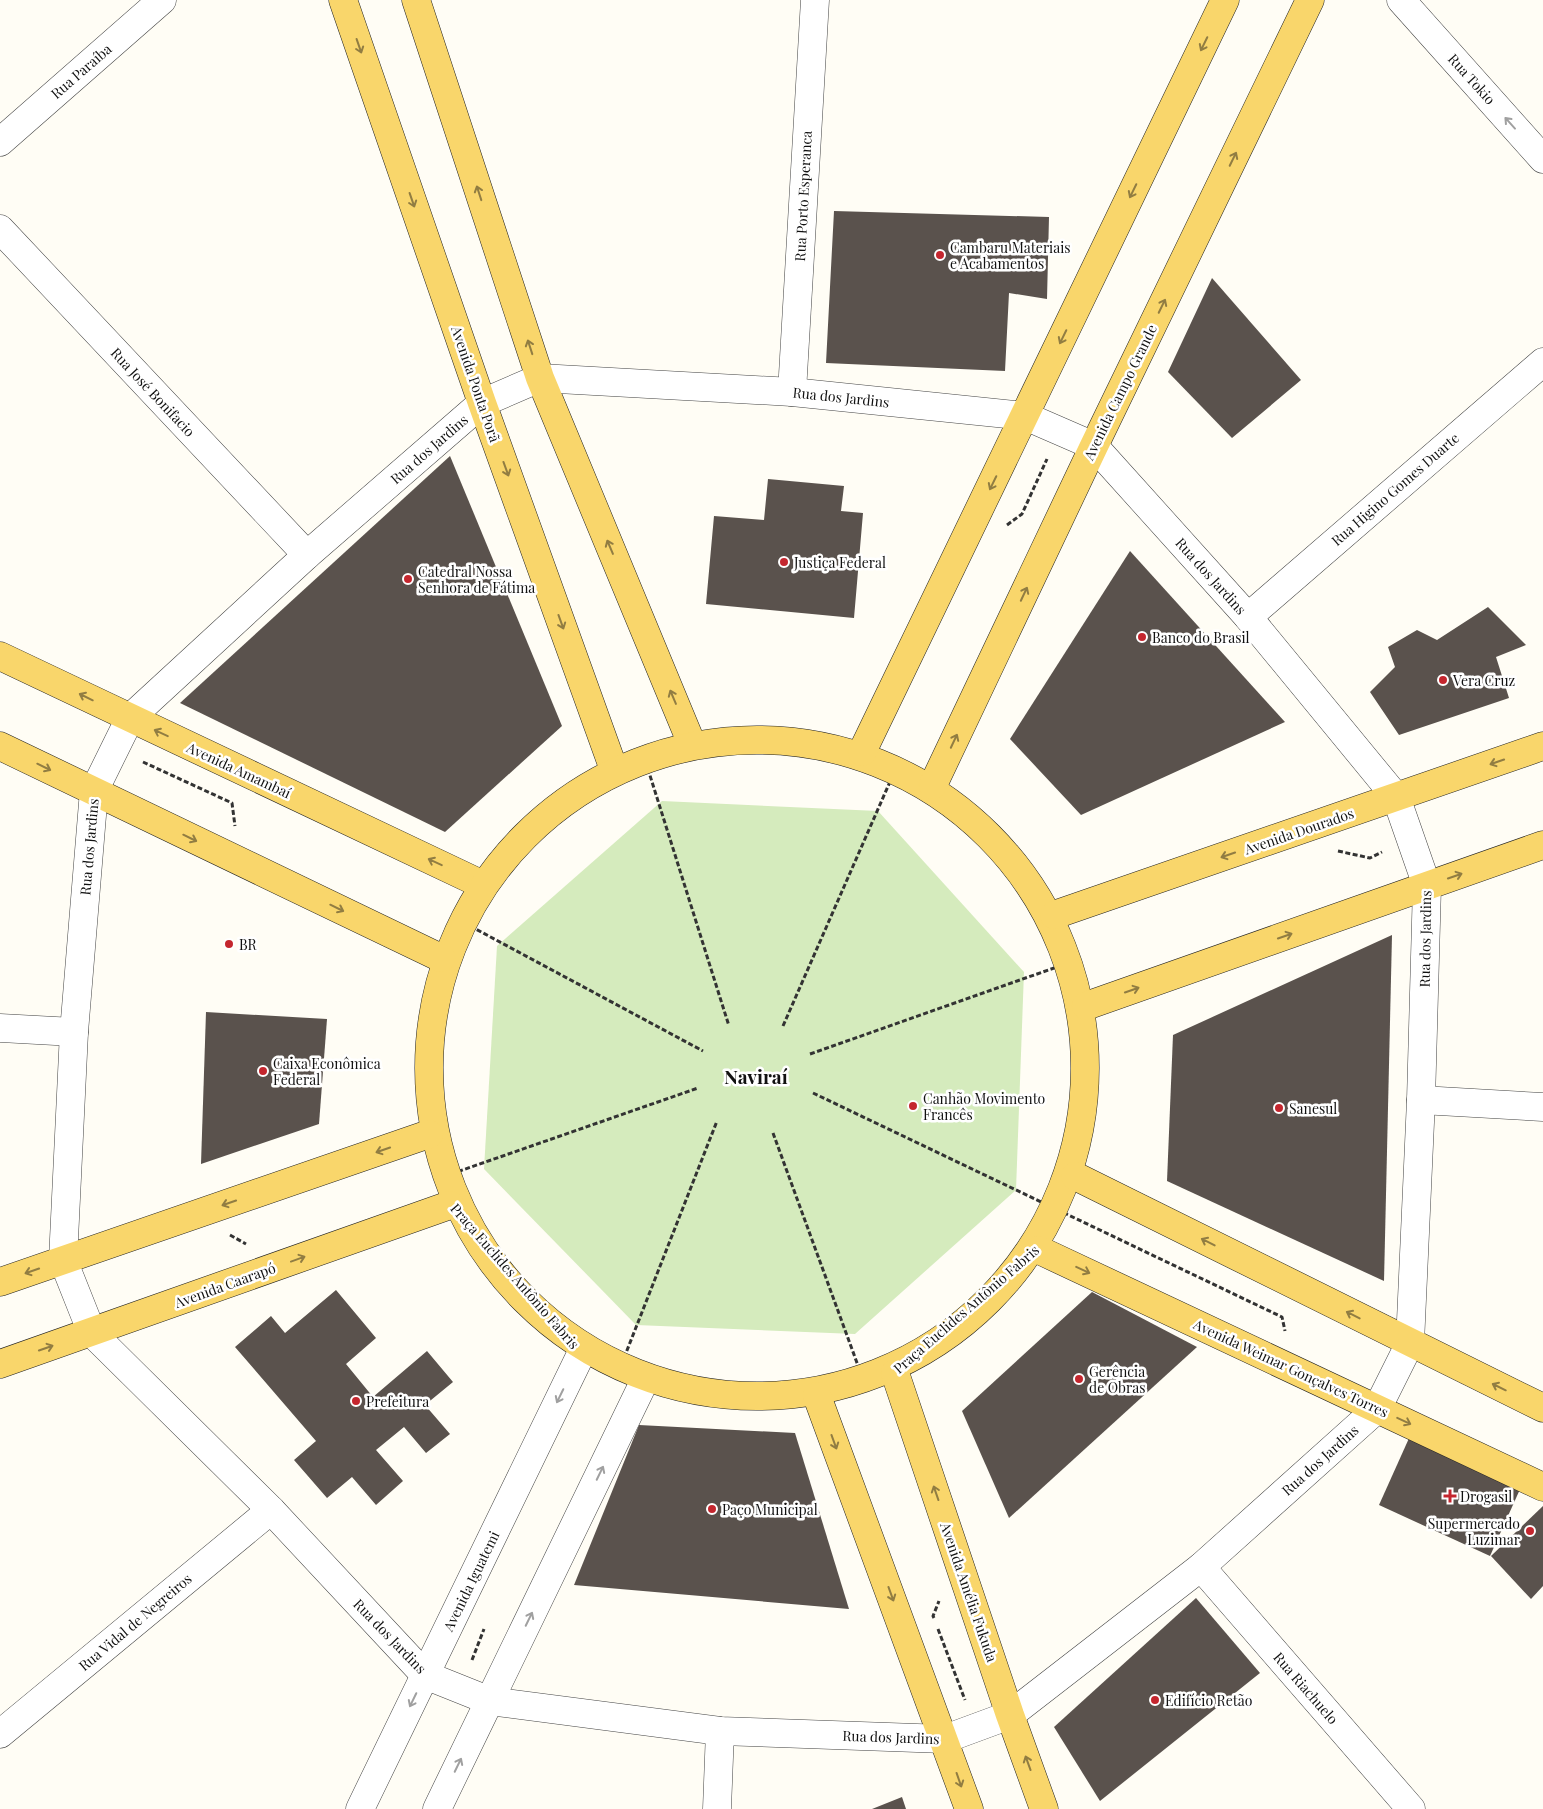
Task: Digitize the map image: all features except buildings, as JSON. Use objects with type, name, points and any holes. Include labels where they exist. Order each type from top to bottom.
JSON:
[{"type":"main road","name":"Avenida Ponta Porã","points":[[343,0],[482,403],[613,768]]},
{"type":"main road","points":[[416,0],[540,378],[691,742]]},
{"type":"main road","points":[[862,752],[1026,416],[1225,0]]},
{"type":"main road","name":"Avenida Campo Grande","points":[[933,785],[1094,446],[1310,0]]},
{"type":"main road","name":"Avenida Amambaí","points":[[0,656],[479,883]]},
{"type":"main road","name":"Praça Euclides Antônio Fabris","points":[[691,742],[862,752],[933,785],[1054,915],[1086,1006],[1075,1176],[1039,1250],[895,1373],[817,1396],[644,1382],[582,1352],[450,1206],[429,1134],[441,958],[457,919],[479,883],[613,768],[691,742]]},
{"type":"main road","points":[[0,746],[441,958]]},
{"type":"main road","name":"Avenida Dourados","points":[[1054,915],[1543,746]]},
{"type":"main road","points":[[1086,1006],[1543,845]]},
{"type":"main road","points":[[0,1282],[429,1134]]},
{"type":"main road","points":[[1075,1176],[1543,1408]]},
{"type":"main road","name":"Avenida Caarapó","points":[[0,1364],[450,1206]]},
{"type":"main road","name":"Avenida Weimar Gonçalves Torres","points":[[1039,1250],[1543,1487]]},
{"type":"main road","name":"Avenida Amélia Fukuda","points":[[895,1373],[1010,1715],[1044,1809]]},
{"type":"main road","points":[[817,1396],[945,1739],[969,1809]]},
{"type":"street","name":"Rua Paraíba","points":[[0,142],[162,0]]},
{"type":"street","name":"Rua Porto Esperanca","points":[[792,392],[815,0]]},
{"type":"street","name":"Rua Tokio","points":[[1401,0],[1543,159]]},
{"type":"street","name":"Rua José Bonifacio","points":[[0,229],[307,555]]},
{"type":"street","name":"Rua Higino Gomes Duarte","points":[[1248,617],[1543,362]]},
{"type":"street","name":"Rua dos Jardins","points":[[540,378],[792,392],[1026,416],[1094,446],[1248,617],[1396,797],[1427,886],[1410,1343],[1377,1409],[1201,1567],[1010,1715],[945,1739],[720,1731],[490,1701],[425,1675],[271,1510],[92,1333],[63,1260],[74,1032],[94,791],[130,718],[307,555],[482,403],[540,378]]},
{"type":"street","points":[[0,1028],[74,1032]]},
{"type":"street","points":[[1420,1100],[1543,1106]]},
{"type":"street","name":"Avenida Iguatemi","points":[[360,1809],[582,1352]]},
{"type":"street","points":[[437,1809],[644,1382]]},
{"type":"street","name":"Rua Vidal de Negreiros","points":[[0,1734],[271,1510]]},
{"type":"street","name":"Rua Riachuelo","points":[[1201,1567],[1411,1809]]},
{"type":"street","points":[[717,1809],[720,1731]]},
{"type":"path","points":[[645,757],[728,1026]]},
{"type":"path","points":[[783,1026],[896,768]]},
{"type":"path","points":[[457,919],[703,1052]]},
{"type":"path","points":[[810,1054],[1071,962]]},
{"type":"path","points":[[441,1177],[698,1088]]},
{"type":"path","points":[[813,1093],[1282,1317],[1286,1332]]},
{"type":"path","points":[[619,1370],[717,1121]]},
{"type":"path","points":[[773,1133],[864,1382]]},
{"type":"path","points":[[225,1232],[252,1247]]},
{"type":"green space","points":[[662,801],[878,811],[1024,972],[1016,1190],[855,1334],[636,1325],[484,1169],[497,946]]},
{"type":"place","name":"Cambaru Materiais e Acabamentos","points":[[940,255]]},
{"type":"place","name":"Justiça Federal","points":[[784,562]]},
{"type":"place","name":"Catedral Nossa Senhora de Fátima","points":[[408,579]]},
{"type":"place","name":"Banco do Brasil","points":[[1142,637]]},
{"type":"place","name":"Vera Cruz","points":[[1443,680]]},
{"type":"place","name":"BR","points":[[229,944]]},
{"type":"place","name":"Caixa Econômica Federal","points":[[263,1071]]},
{"type":"place","name":"Canhão Movimento Francês","points":[[913,1106]]},
{"type":"place","name":"Sanesul","points":[[1279,1108]]},
{"type":"place","name":"Gerência de Obras","points":[[1079,1379]]},
{"type":"place","name":"Prefeitura","points":[[356,1401]]},
{"type":"place","name":"Drogasil","points":[[1450,1496]]},
{"type":"place","name":"Paço Municipal","points":[[712,1509]]},
{"type":"place","name":"Supermercado Luzimar","points":[[1530,1531]]},
{"type":"place","name":"Edifício Retão","points":[[1155,1700]]},
{"type":"district","name":"Naviraí","points":[[756,1076]]}]
